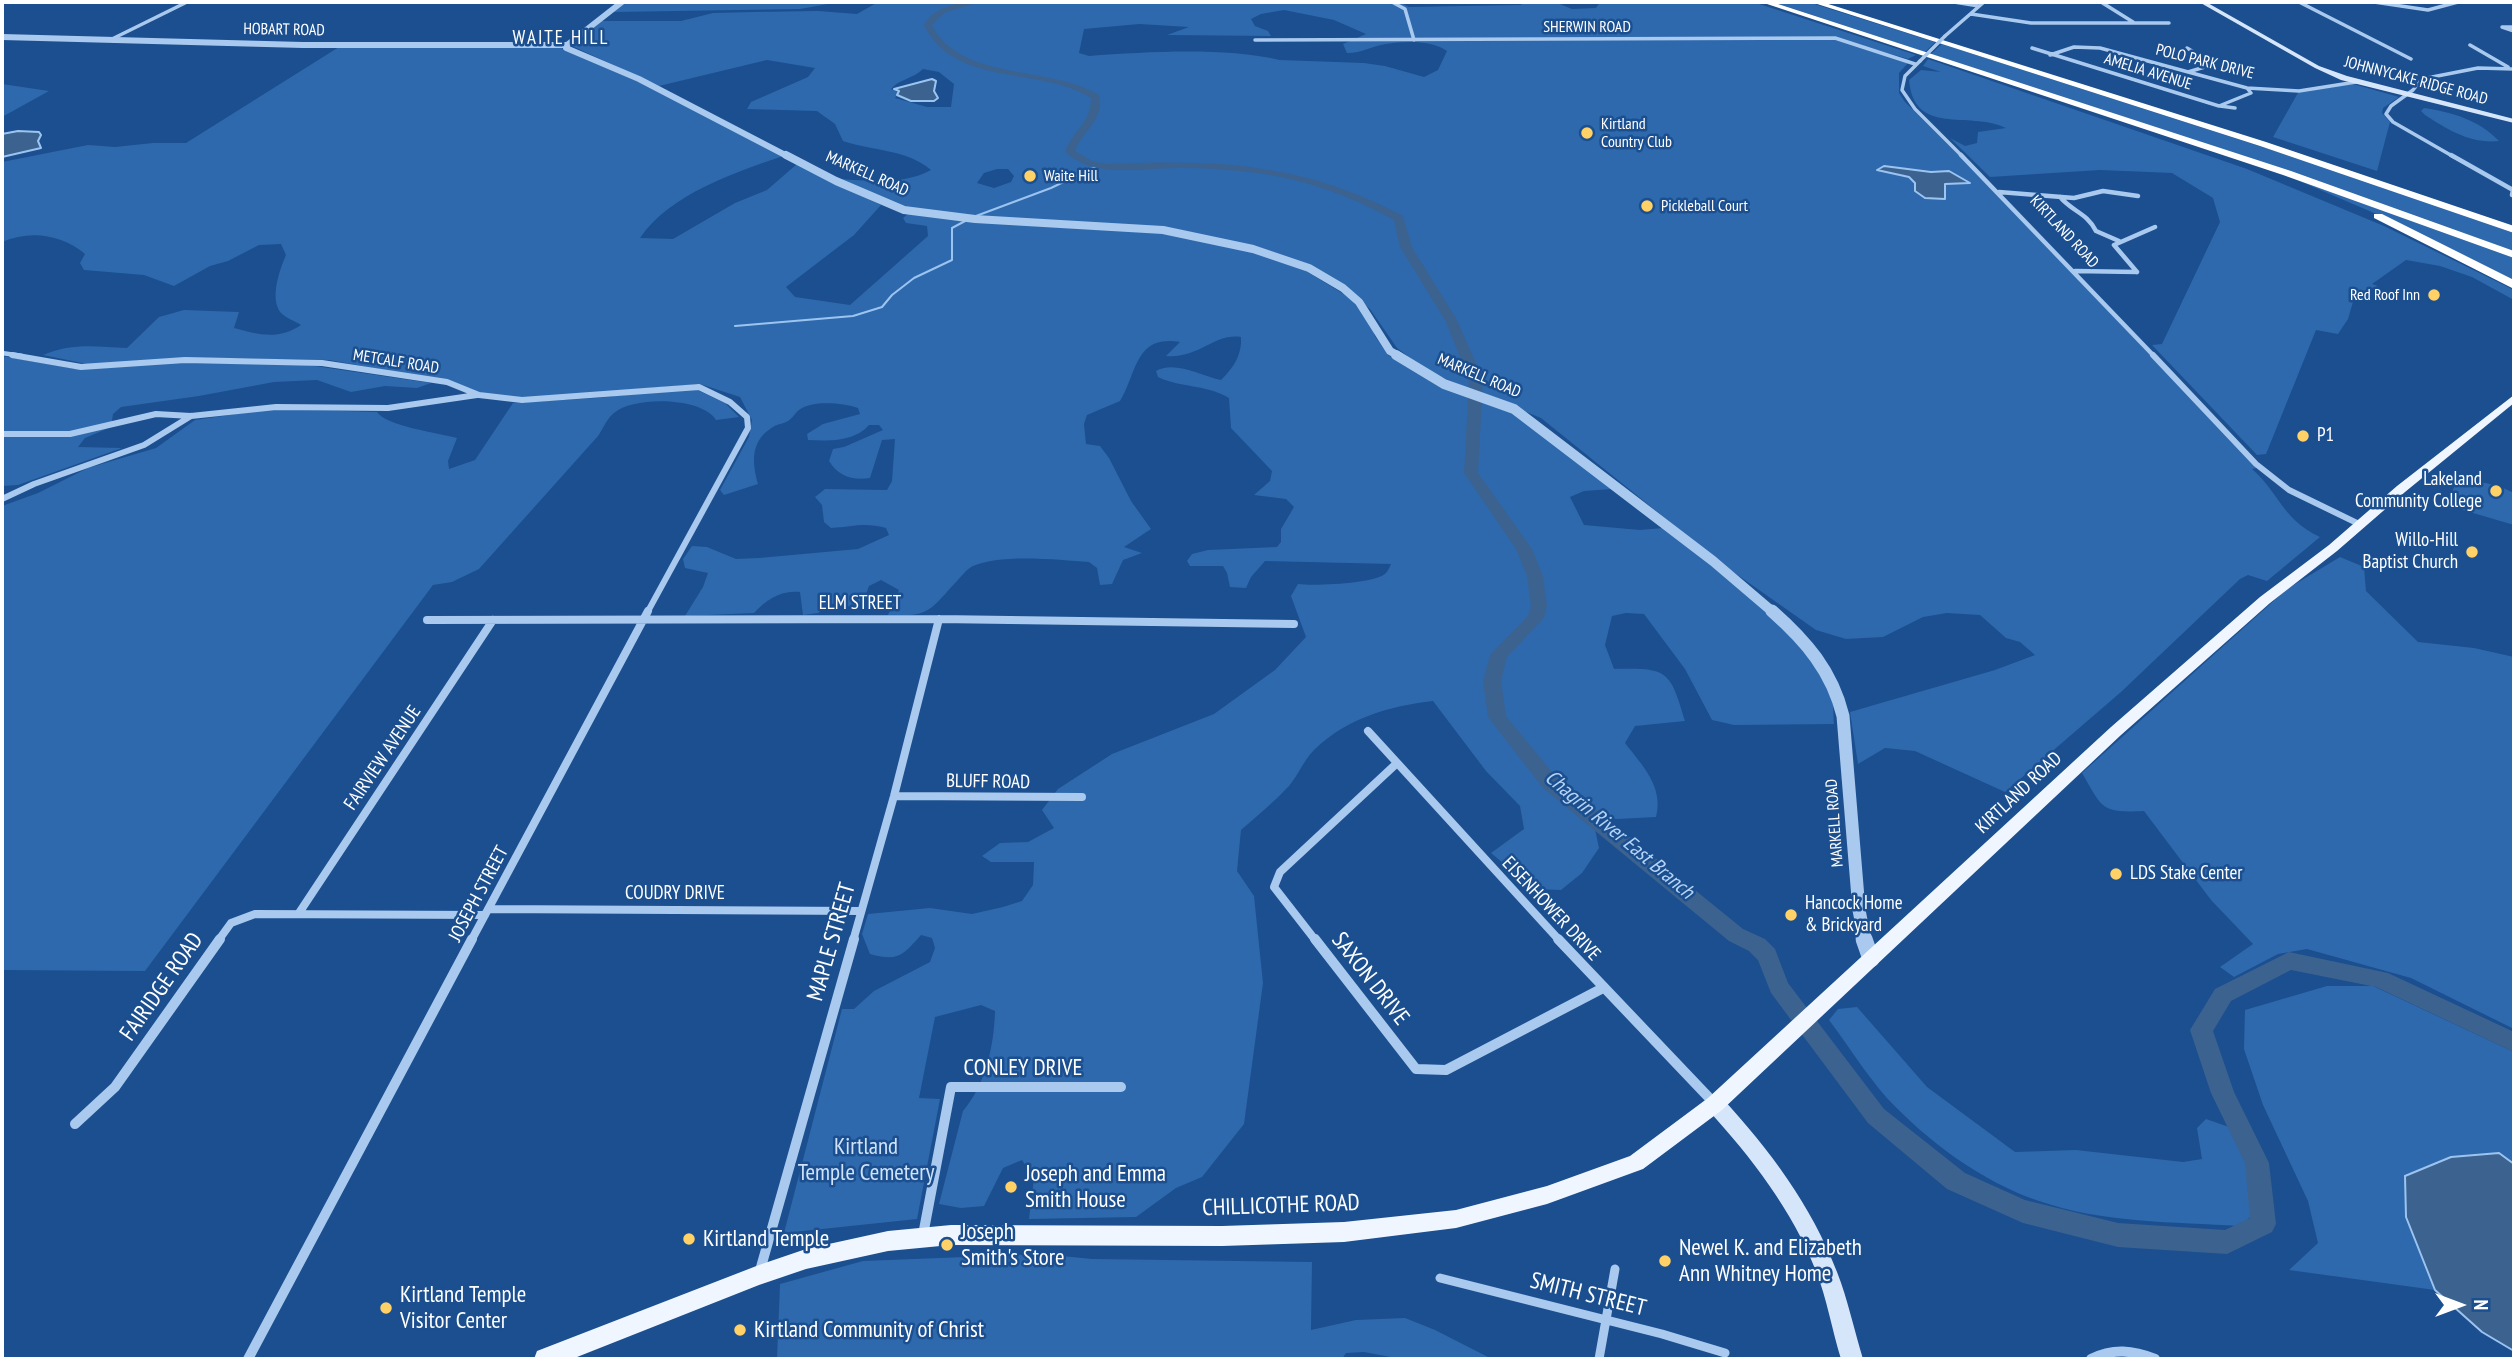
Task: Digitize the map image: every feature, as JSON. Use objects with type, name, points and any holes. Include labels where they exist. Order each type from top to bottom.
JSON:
[{"type":"highway","points":[[1765,2],[2287,173],[2514,255]]},
{"type":"highway","points":[[1815,2],[2192,121],[2382,183],[2514,230]]},
{"type":"highway","points":[[2110,115],[2265,170],[2368,212],[2514,285]]},
{"type":"highway","points":[[2192,121],[2514,219]]},
{"type":"main road","name":"JOHNNYCAKE RIDGE ROAD","points":[[2202,2],[2316,67],[2405,96],[2514,121]]},
{"type":"main road","name":"KIRTLAND ROAD","points":[[1715,1104],[2136,714],[2265,600],[2333,548],[2514,398]]},
{"type":"main road","name":"CHILLICOTHE ROAD","points":[[545,1359],[759,1275],[847,1249],[922,1237],[1046,1234],[1222,1236],[1344,1232],[1455,1219],[1547,1195],[1636,1163],[1715,1104]]},
{"type":"main road","points":[[1715,1104],[1759,1152],[1799,1210],[1828,1275],[1853,1359]]},
{"type":"street","points":[[107,41],[187,2]]},
{"type":"street","points":[[567,45],[622,2]]},
{"type":"street","points":[[1392,2],[1405,9],[1414,40]]},
{"type":"street","points":[[1954,2],[1979,6]]},
{"type":"street","name":"KIRTLAND ROAD","points":[[1984,2],[1905,76],[1902,90],[1905,98],[2075,271],[2256,464],[2289,490],[2359,524]]},
{"type":"street","points":[[2101,2],[2133,22]]},
{"type":"street","points":[[2300,2],[2411,59]]},
{"type":"street","points":[[2374,2],[2406,9],[2440,10],[2458,2]]},
{"type":"street","points":[[2406,9],[2408,16]]},
{"type":"street","points":[[1971,14],[2031,23],[2169,23]]},
{"type":"street","name":"HOBART ROAD","points":[[2,37],[107,41],[567,45]]},
{"type":"street","name":"SHERWIN ROAD","points":[[1255,40],[1835,38],[1917,62]]},
{"type":"street","points":[[2470,44],[2471,48],[2513,69]]},
{"type":"street","name":"MARKELL ROAD","points":[[567,45],[566,48],[639,79],[874,199],[904,211],[975,219],[1163,230],[1284,258],[1343,288],[1373,320],[1390,351],[1444,384],[1490,398],[1514,409],[1713,561],[1788,624],[1821,662],[1838,695],[1843,716],[1859,910],[1871,959]]},
{"type":"street","name":"POLO PARK DRIVE","points":[[2050,55],[2074,47],[2100,48],[2247,88],[2299,91],[2356,82]]},
{"type":"street","name":"AMELIA AVENUE","points":[[2032,48],[2219,106],[2235,108]]},
{"type":"street","points":[[2187,48],[2210,62],[2208,66],[2188,72]]},
{"type":"street","points":[[2512,195],[2513,190],[2389,119],[2386,114],[2391,106],[2422,79],[2478,68],[2513,69]]},
{"type":"street","points":[[2219,106],[2251,93],[2247,88]]},
{"type":"street","points":[[1999,192],[2086,197],[2103,191],[2138,196]]},
{"type":"street","points":[[2060,197],[2069,207],[2090,218],[2096,232],[2119,241]]},
{"type":"street","points":[[2075,271],[2137,272],[2114,245],[2155,227]]},
{"type":"street","name":"METCALF ROAD","points":[[2,353],[81,367],[185,360],[322,363],[447,382],[478,395],[522,400],[699,387],[730,402],[747,417],[748,428],[740,445]]},
{"type":"street","points":[[2,434],[71,434],[156,414],[191,416],[276,407],[388,408],[478,395]]},
{"type":"street","points":[[2,499],[34,484],[144,445],[191,416]]},
{"type":"street","name":"JOSEPH STREET","points":[[248,1359],[642,622],[740,445]]},
{"type":"street","name":"ELM STREET","points":[[427,620],[939,620],[1294,624]]},
{"type":"street","name":"FAIRVIEW AVENUE","points":[[299,913],[493,620]]},
{"type":"street","name":"MAPLE STREET","points":[[759,1275],[894,796],[939,620]]},
{"type":"street","name":"EISENHOWER DRIVE","points":[[1368,731],[1603,988],[1715,1104]]},
{"type":"street","name":"SAXON DRIVE","points":[[1396,764],[1280,872],[1274,887],[1416,1069],[1446,1070],[1603,988]]},
{"type":"street","name":"BLUFF ROAD","points":[[894,796],[1082,797]]},
{"type":"street","name":"COUDRY DRIVE","points":[[299,913],[861,911]]},
{"type":"street","name":"FAIRIDGE ROAD","points":[[75,1124],[115,1087],[231,923],[246,915],[299,913]]},
{"type":"street","name":"CONLEY DRIVE","points":[[922,1237],[951,1087],[1121,1087]]},
{"type":"street","points":[[1599,1359],[1615,1269]]},
{"type":"street","name":"SMITH STREET","points":[[1440,1278],[1606,1319],[1725,1353]]},
{"type":"street","points":[[2091,1359],[2101,1353],[2123,1350],[2155,1359]]},
{"type":"green space","points":[[626,2],[839,2],[800,9],[613,12]]},
{"type":"green space","name":"Kirtland Country Club","points":[[878,2],[1399,2],[1409,7],[1555,2],[1572,9],[1596,8],[1600,2],[1753,2],[1916,55],[1908,59],[1836,38],[1908,63],[1899,73],[1899,93],[1905,102],[1987,183],[2257,468],[2252,469],[2289,514],[2307,530],[2320,537],[2267,581],[2248,575],[2240,579],[2121,692],[2005,792],[1915,751],[1885,748],[1858,764],[1850,712],[1995,670],[2035,655],[2020,642],[2006,638],[1980,615],[1947,613],[1923,617],[1883,637],[1846,639],[1816,630],[1722,564],[1541,418],[1427,371],[1397,348],[1370,309],[1346,288],[1253,246],[1167,228],[977,218],[905,209],[840,179],[887,181],[909,178],[931,170],[922,163],[900,154],[843,141],[835,124],[817,111],[747,109],[751,102],[808,77],[815,68],[767,60],[659,86],[572,46],[602,21],[681,21],[713,13],[818,11],[857,14]],"holes":[[[1284,10],[1334,20],[1366,34],[1343,44],[1347,53],[1386,44],[1410,42],[1426,43],[1447,51],[1438,70],[1424,77],[1364,63],[1280,60],[1234,53],[1161,52],[1089,56],[1079,53],[1084,29],[1139,24],[1189,27],[1167,35],[1271,36],[1268,31],[1255,26],[1251,19],[1261,14]],[[923,69],[939,72],[954,84],[951,107],[927,107],[895,98],[899,93],[891,89]],[[1008,169],[1014,176],[1011,182],[994,188],[977,183],[984,173]]]},
{"type":"green space","points":[[1808,2],[1935,42],[1925,52],[1779,4]]},
{"type":"green space","points":[[1942,44],[2331,169],[2514,232],[2514,251],[2268,164],[1931,54]]},
{"type":"green space","name":"Kirtland Temple Cemetery","points":[[562,46],[563,50],[647,85],[783,156],[724,178],[686,197],[668,209],[640,238],[673,239],[735,203],[767,190],[797,164],[881,205],[854,235],[786,287],[795,297],[850,305],[928,236],[927,226],[906,223],[903,218],[909,213],[1176,234],[1258,252],[1298,266],[1350,298],[1370,320],[1375,336],[1388,355],[1442,387],[1509,409],[1612,489],[1584,491],[1570,497],[1584,525],[1640,530],[1663,528],[1758,602],[1803,647],[1820,670],[1831,692],[1834,724],[1734,725],[1712,720],[1685,669],[1644,614],[1626,613],[1612,616],[1605,645],[1614,669],[1645,669],[1664,675],[1675,691],[1685,721],[1635,726],[1625,743],[1654,786],[1658,806],[1656,817],[1617,819],[1592,815],[1599,848],[1582,873],[1561,890],[1534,889],[1491,853],[1524,829],[1520,806],[1486,771],[1433,701],[1400,706],[1369,715],[1340,730],[1314,750],[1289,786],[1241,830],[1237,871],[1254,896],[1263,983],[1244,1124],[1202,1177],[1176,1188],[1136,1217],[1029,1219],[1034,1178],[1022,1160],[1003,1168],[984,1206],[961,1208],[939,1204],[963,1111],[978,1089],[993,1037],[995,1011],[981,1005],[935,1017],[919,1098],[940,1099],[917,1219],[784,1233],[842,1009],[854,1009],[874,991],[930,962],[935,948],[932,938],[921,935],[900,955],[888,957],[870,954],[862,934],[868,914],[930,908],[972,914],[1022,901],[1033,885],[1034,862],[991,862],[982,856],[1000,843],[1028,842],[1054,828],[1042,810],[1058,789],[1112,754],[1214,714],[1275,670],[1306,637],[1291,596],[1298,584],[1370,580],[1386,573],[1391,564],[1265,561],[1251,577],[1246,588],[1230,587],[1223,566],[1190,566],[1187,561],[1192,554],[1208,550],[1277,547],[1281,542],[1281,529],[1294,507],[1286,499],[1254,495],[1270,481],[1272,471],[1231,428],[1229,398],[1211,390],[1158,377],[1156,371],[1179,368],[1221,380],[1236,360],[1241,337],[1223,339],[1178,356],[1166,356],[1180,342],[1165,341],[1154,344],[1140,358],[1120,401],[1087,415],[1084,424],[1086,444],[1100,446],[1131,501],[1151,529],[1124,547],[1142,553],[1123,560],[1112,584],[1100,585],[1097,568],[1089,562],[1029,558],[997,560],[971,567],[934,606],[913,615],[888,615],[899,590],[881,580],[869,586],[861,608],[851,608],[839,600],[818,613],[803,615],[800,592],[787,592],[775,596],[754,613],[685,616],[703,587],[708,573],[685,568],[683,559],[692,546],[707,547],[736,559],[759,558],[858,549],[889,535],[886,528],[871,525],[831,528],[824,522],[822,505],[815,497],[825,489],[887,490],[892,481],[895,439],[882,440],[870,478],[846,476],[829,461],[833,449],[883,430],[879,425],[869,425],[856,435],[841,439],[808,440],[807,434],[823,424],[860,414],[858,408],[828,403],[799,410],[760,439],[754,460],[758,484],[724,495],[720,490],[749,437],[752,420],[740,397],[700,384],[525,398],[480,393],[401,373],[329,360],[221,358],[87,364],[43,355],[75,347],[127,348],[159,317],[184,310],[239,312],[234,328],[260,334],[285,333],[301,325],[281,313],[276,300],[277,284],[286,255],[281,244],[259,245],[228,261],[210,266],[174,286],[144,275],[84,270],[80,263],[85,254],[56,238],[34,235],[2,242],[2,162],[88,145],[115,147],[186,143],[339,47]]},
{"type":"green space","points":[[1928,59],[2247,169],[2384,226],[2514,290],[2514,300],[2472,277],[2440,266],[2406,260],[2372,284],[2378,286],[2355,295],[2348,319],[2338,334],[2316,330],[2266,454],[2257,455],[2152,345],[2162,344],[2220,222],[2213,198],[2172,173],[2100,170],[1990,177],[1950,138],[1965,146],[1977,143],[1978,132],[2006,128],[1991,123],[1945,119],[1921,109],[1913,98],[1909,80],[1921,70],[1941,72],[1923,66]]},
{"type":"green space","points":[[2,84],[49,91],[2,117]]},
{"type":"green space","points":[[2353,84],[2399,97],[2383,108],[2382,113],[2390,122],[2377,171],[2273,137],[2299,91]]},
{"type":"green space","points":[[2424,108],[2464,118],[2499,141],[2460,135],[2425,115],[2421,111]]},
{"type":"green space","points":[[2297,180],[2514,257],[2514,280],[2402,225]]},
{"type":"green space","points":[[2,356],[75,369],[184,362],[301,364],[431,383],[417,388],[385,386],[351,392],[317,380],[274,382],[121,407],[113,414],[111,427],[85,438],[78,447],[122,448],[18,485],[2,486]]},
{"type":"green space","points":[[693,388],[725,403],[739,417],[716,420],[708,412],[683,403],[651,402],[624,407],[612,415],[598,436],[479,569],[452,582],[433,585],[145,971],[2,970],[2,506],[38,493],[88,468],[156,448],[195,420],[271,409],[377,412],[401,425],[457,438],[448,461],[449,469],[475,460],[513,403]]},
{"type":"green space","points":[[2476,481],[2499,486],[2514,493],[2514,525],[2463,510],[2448,502],[2455,485]]},
{"type":"green space","points":[[2340,557],[2364,567],[2366,591],[2418,642],[2474,648],[2514,657],[2514,1029],[2411,978],[2307,949],[2278,954],[2234,977],[2220,967],[2253,944],[2211,900],[2144,811],[2119,811],[2105,806],[2082,773],[2287,589]]},
{"type":"green space","points":[[2327,986],[2373,986],[2514,1052],[2514,1164],[2499,1153],[2406,1218],[2435,1290],[2289,1270],[2318,1243],[2308,1201],[2263,1105],[2244,1049],[2245,1010]]},
{"type":"green space","points":[[1857,1007],[1927,1087],[2015,1152],[2076,1150],[2183,1162],[2202,1159],[2197,1128],[2206,1119],[2229,1127],[2253,1180],[2256,1212],[2240,1226],[2113,1218],[2039,1201],[1997,1183],[1937,1144],[1878,1088],[1829,1020],[1838,1009]]},
{"type":"green space","points":[[1042,1254],[1092,1259],[1312,1262],[1311,1330],[1356,1320],[1405,1318],[1492,1359],[1401,1359],[1364,1352],[1346,1353],[1342,1359],[777,1359],[780,1284],[863,1261]]},
{"type":"shaded area","points":[[932,79],[936,81],[934,91],[938,98],[934,101],[911,101],[897,95],[899,91],[894,89]]},
{"type":"shaded area","points":[[18,131],[39,132],[41,135],[38,141],[41,148],[2,157],[2,134]]},
{"type":"shaded area","points":[[1884,166],[1931,172],[1949,171],[1970,183],[1945,184],[1945,199],[1925,198],[1915,191],[1915,183],[1909,177],[1877,170]]},
{"type":"shaded area","points":[[2499,1153],[2514,1164],[2514,1351],[2482,1332],[2435,1290],[2406,1217],[2405,1176],[2451,1157]]},
{"type":"waterway","name":"Chagrin River East Branch","points":[[975,2],[936,15],[928,25],[933,35],[950,50],[986,67],[1064,82],[1096,97],[1094,116],[1077,136],[1070,152],[1089,163],[1107,167],[1182,165],[1258,170],[1331,186],[1366,200],[1399,218],[1406,247],[1451,320],[1476,379],[1471,473],[1524,549],[1535,576],[1539,606],[1536,618],[1499,655],[1492,681],[1497,717],[1550,783],[1736,935],[1757,945],[1767,955],[1779,987],[1876,1116],[1956,1181],[2023,1211],[2118,1235],[2227,1242],[2263,1224],[2257,1163],[2223,1093],[2201,1030],[2223,995],[2289,961],[2380,979],[2514,1042]]},
{"type":"waterway","points":[[976,216],[1051,188],[1099,165]]},
{"type":"waterway","points":[[735,326],[853,316],[882,307],[892,295],[914,278],[952,260],[952,228],[967,220]]},
{"type":"place","name":"Kirtland Country Club","points":[[1587,133]]},
{"type":"place","name":"Waite Hill","points":[[1030,176]]},
{"type":"place","name":"Pickleball Court","points":[[1647,206]]},
{"type":"place","name":"Red Roof Inn","points":[[2434,295]]},
{"type":"place","name":"P1","points":[[2303,436]]},
{"type":"place","name":"Lakeland Community College","points":[[2496,491]]},
{"type":"place","name":"Willo-Hill Baptist Church","points":[[2472,552]]},
{"type":"place","name":"LDS Stake Center","points":[[2116,874]]},
{"type":"place","name":"Hancock Home & Brickyard","points":[[1791,915]]},
{"type":"place","name":"Joseph and Emma Smith House","points":[[1011,1187]]},
{"type":"place","name":"Kirtland Temple","points":[[689,1239]]},
{"type":"place","name":"Joseph Smith's Store","points":[[947,1245]]},
{"type":"place","name":"Newel K. and Elizabeth Ann Whitney Home","points":[[1665,1261]]},
{"type":"place","name":"Kirtland Temple Visitor Center","points":[[386,1308]]},
{"type":"place","name":"Kirtland Community of Christ","points":[[740,1330]]},
{"type":"district","name":"WAITE HILL","points":[[561,39]]}]
